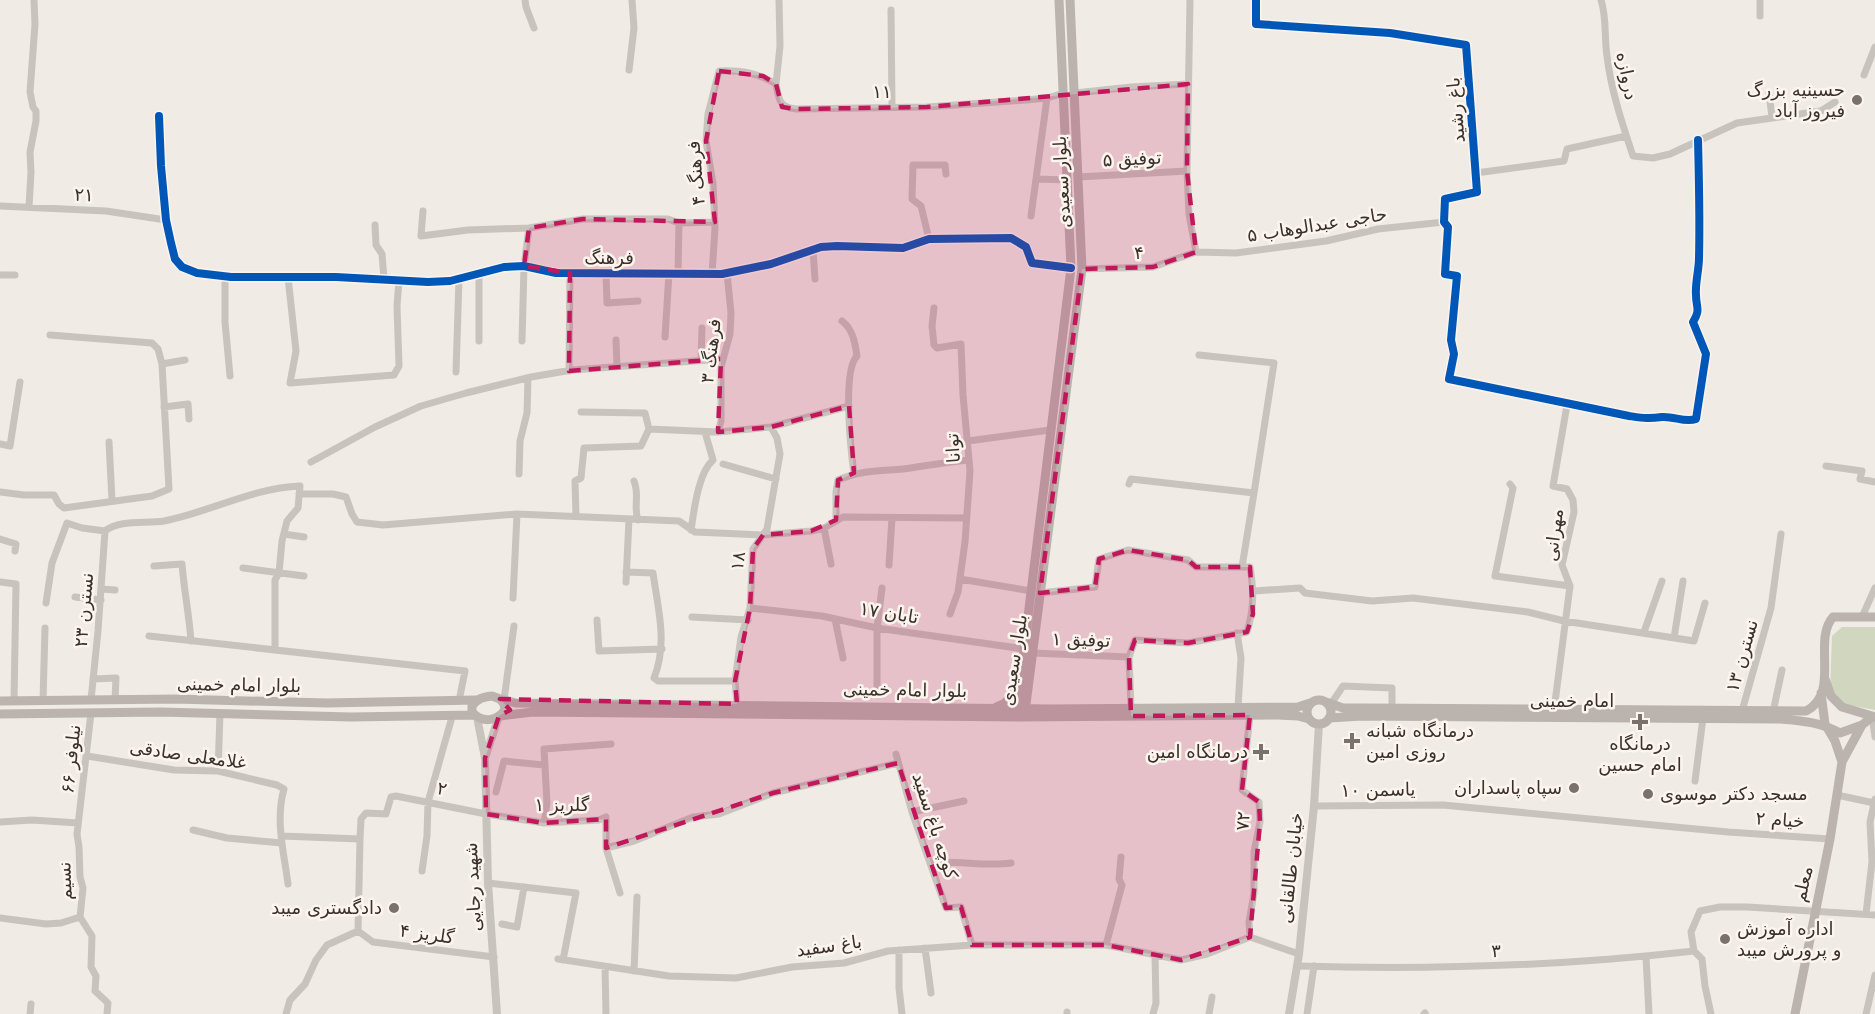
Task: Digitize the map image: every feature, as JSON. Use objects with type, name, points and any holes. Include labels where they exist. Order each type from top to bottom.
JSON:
[{"type":"main road","name":"بلوار سعیدی","points":[[1036,592],[1047,457],[1071,268],[1059,0]]},
{"type":"main road","name":"بلوار سعیدی","points":[[1022,711],[1036,592],[1058,459],[1082,269],[1070,0]]},
{"type":"main road","points":[[1066,135],[1077,134]]},
{"type":"main road","points":[[1047,457],[1058,459]]},
{"type":"main road","points":[[1842,762],[1835,741],[1825,724],[1821,693],[1825,679],[1825,632],[1827,624],[1833,617],[1875,617]]},
{"type":"main road","points":[[1825,679],[1831,696],[1842,707],[1874,717]]},
{"type":"main road","points":[[996,708],[1024,686],[1032,697],[1050,709]]},
{"type":"main road","name":"امام خمینی","points":[[1328,703],[1343,708],[1392,709],[1773,712],[1806,711],[1812,708],[1821,693]]},
{"type":"main road","points":[[492,696],[502,700],[505,710],[493,719],[484,720],[472,712],[472,706],[476,700],[483,697],[492,696]]},
{"type":"main road","name":"بلوار امام خمینی","points":[[0,701],[175,699],[327,704],[476,700]]},
{"type":"main road","name":"بلوار امام خمینی","points":[[502,700],[525,703],[996,708],[1022,711],[1131,708],[1298,708],[1310,703]]},
{"type":"main road","points":[[1315,701],[1328,703],[1329,718],[1325,722],[1319,724],[1309,719],[1307,714],[1310,703],[1315,701]]},
{"type":"main road","name":"بلوار امام خمینی","points":[[500,716],[533,712],[1022,711],[1298,716],[1309,719]]},
{"type":"main road","name":"بلوار امام خمینی","points":[[0,714],[476,716]]},
{"type":"main road","name":"امام خمینی","points":[[1329,718],[1362,716],[1780,719],[1825,724],[1840,733],[1862,725]]},
{"type":"main road","points":[[1842,762],[1862,725],[1874,717]]},
{"type":"main road","name":"معلم","points":[[1795,1014],[1830,839],[1842,762]]},
{"type":"street","points":[[28,207],[30,153],[36,121],[36,111],[30,92],[35,24],[34,0]]},
{"type":"street","points":[[525,0],[534,28]]},
{"type":"street","points":[[628,70],[634,28],[632,0]]},
{"type":"street","points":[[776,84],[780,46],[779,0]]},
{"type":"street","name":"باغ رشید","points":[[1256,0],[1256,24],[1390,33],[1466,45],[1476,173]]},
{"type":"street","name":"دروازه","points":[[1601,0],[1606,26],[1606,54],[1613,89],[1633,156],[1653,158],[1698,140]]},
{"type":"street","points":[[1760,0],[1760,16]]},
{"type":"street","points":[[1190,1],[1187,171],[1189,214],[1196,252]]},
{"type":"street","points":[[891,10],[892,106]]},
{"type":"street","points":[[1864,75],[1875,47]]},
{"type":"street","name":"فرهنگ ۴","points":[[712,274],[715,222],[713,183],[706,141],[708,114],[719,71],[744,71],[763,76],[776,84]]},
{"type":"street","name":"۱۱","points":[[776,84],[781,104],[786,108],[892,106],[910,108],[1047,98],[1064,93]]},
{"type":"street","points":[[1075,93],[1188,84]]},
{"type":"street","points":[[1769,93],[1772,117]]},
{"type":"street","points":[[1031,216],[1047,98]]},
{"type":"street","points":[[1626,136],[1567,148],[1564,161],[1476,173],[1477,192],[1445,199],[1444,222],[1448,227],[1444,274],[1457,276],[1451,340],[1454,354],[1449,379],[1566,405],[1654,420],[1663,417],[1690,421],[1696,419],[1706,354],[1693,322],[1698,314],[1696,297],[1700,197],[1698,140],[1737,123],[1821,111],[1835,102]]},
{"type":"street","points":[[159,116],[166,220]]},
{"type":"street","points":[[928,239],[921,206],[912,199],[913,165],[945,165],[946,174]]},
{"type":"street","name":"توفیق ۵","points":[[1078,177],[1187,171]]},
{"type":"street","points":[[1036,179],[1068,180]]},
{"type":"street","name":"۲۱","points":[[0,206],[106,211],[166,220]]},
{"type":"street","points":[[423,211],[421,236],[468,230],[529,228],[583,219],[668,219],[679,223],[715,222]]},
{"type":"street","name":"فرهنگ","points":[[166,220],[175,259],[182,267],[197,273],[225,277],[336,277],[428,282],[459,279],[504,267],[524,266],[556,273],[712,274],[771,264],[813,250],[837,246],[903,248],[928,239],[1011,238],[1026,247],[1032,263],[1071,268]]},
{"type":"street","name":"حاجی عبدالوهاب ۵","points":[[1196,252],[1236,253],[1326,241],[1378,229],[1444,222]]},
{"type":"street","points":[[678,273],[679,223]]},
{"type":"street","points":[[375,225],[376,245],[382,254],[384,279]]},
{"type":"street","points":[[522,341],[524,266],[529,228]]},
{"type":"street","points":[[813,250],[815,279]]},
{"type":"street","name":"۴","points":[[1082,269],[1153,267],[1196,252]]},
{"type":"street","points":[[569,371],[570,273]]},
{"type":"street","points":[[606,273],[606,303],[638,301]]},
{"type":"street","points":[[665,337],[669,273]]},
{"type":"street","name":"فرهنگ ۳","points":[[718,432],[721,421],[722,359],[727,347],[731,323],[728,273]]},
{"type":"street","points":[[479,274],[479,341]]},
{"type":"street","points":[[0,275],[15,275]]},
{"type":"street","points":[[225,277],[225,322],[230,376]]},
{"type":"street","points":[[288,277],[296,351],[290,383],[394,375],[399,366],[397,306],[399,280]]},
{"type":"street","points":[[456,372],[459,279]]},
{"type":"street","name":"توانا","points":[[934,308],[932,326],[934,345],[937,348],[962,344],[963,395],[969,460],[965,542],[960,579],[950,614]]},
{"type":"street","points":[[842,321],[848,325],[856,356],[852,361],[849,406],[854,474]]},
{"type":"street","points":[[700,360],[702,328]]},
{"type":"street","points":[[50,335],[152,343],[158,349],[162,364],[169,489],[152,496],[64,508]]},
{"type":"street","points":[[616,340],[617,367]]},
{"type":"street","points":[[1199,355],[1274,363],[1242,567]]},
{"type":"street","points":[[311,462],[375,427],[421,406],[528,378],[569,371],[722,359]]},
{"type":"street","points":[[162,364],[185,360]]},
{"type":"street","points":[[519,474],[520,441],[527,413],[528,378]]},
{"type":"street","points":[[0,444],[10,446],[20,382]]},
{"type":"street","points":[[164,407],[188,404],[189,419]]},
{"type":"street","name":"مهرانی","points":[[1554,710],[1570,586],[1562,565],[1574,512],[1573,500],[1567,489],[1553,486],[1566,405]]},
{"type":"street","points":[[649,429],[718,432],[771,427],[849,406]]},
{"type":"street","points":[[576,516],[575,481],[581,478],[584,448],[641,446],[649,429],[645,413],[581,412]]},
{"type":"street","name":"۱۸","points":[[737,704],[735,681],[741,637],[750,608],[753,549],[767,529],[780,454],[777,438],[771,427]]},
{"type":"street","points":[[968,441],[1050,430]]},
{"type":"street","points":[[691,530],[703,475],[707,465],[713,460],[705,432]]},
{"type":"street","points":[[109,442],[112,500]]},
{"type":"street","points":[[836,521],[838,480],[854,474],[969,460]]},
{"type":"street","points":[[723,464],[776,479]]},
{"type":"street","points":[[1826,466],[1862,471],[1860,480],[1875,482]]},
{"type":"street","points":[[1129,484],[1131,479],[1254,493]]},
{"type":"street","points":[[634,481],[638,491],[635,506],[638,520]]},
{"type":"street","points":[[1510,484],[1513,488],[1495,576],[1570,586]]},
{"type":"street","points":[[67,523],[82,528],[105,531],[113,525],[162,521],[279,487],[300,486],[298,508],[287,521],[279,573],[275,580],[275,650]]},
{"type":"street","points":[[0,492],[54,495],[64,508],[67,523],[52,562],[46,603]]},
{"type":"street","points":[[299,494],[333,494],[346,497],[357,522],[383,525],[517,514],[679,521],[695,532],[763,535],[825,528],[843,517],[966,518]]},
{"type":"street","points":[[513,598],[517,514]]},
{"type":"street","points":[[889,565],[892,518]]},
{"type":"street","points":[[626,582],[629,519]]},
{"type":"street","points":[[825,528],[831,564]]},
{"type":"street","name":"نسترن ۲۳","points":[[91,700],[105,531]]},
{"type":"street","points":[[284,534],[304,537]]},
{"type":"street","name":"نسترن ۱۳","points":[[1742,711],[1771,608],[1781,534]]},
{"type":"street","points":[[0,539],[16,544],[15,550]]},
{"type":"street","points":[[960,579],[1036,592],[1095,587],[1100,559],[1128,550],[1188,560],[1196,567],[1250,567],[1254,591],[1253,614],[1247,632],[1188,643],[1135,640],[1129,657],[1131,708]]},
{"type":"street","points":[[154,566],[182,564],[184,597],[188,605],[191,641]]},
{"type":"street","points":[[243,568],[304,576]]},
{"type":"street","points":[[626,572],[653,573],[662,649],[654,678],[658,681],[735,681]]},
{"type":"street","points":[[1644,632],[1662,580]]},
{"type":"street","points":[[1674,638],[1683,581]]},
{"type":"street","points":[[0,582],[16,584],[14,701]]},
{"type":"street","points":[[877,686],[877,628],[882,588]]},
{"type":"street","points":[[1254,591],[1300,588],[1305,593],[1372,601],[1413,598],[1528,612],[1564,621],[1694,641],[1705,603]]},
{"type":"street","points":[[1862,617],[1875,588]]},
{"type":"street","points":[[101,589],[115,590]]},
{"type":"street","points":[[75,597],[100,600]]},
{"type":"street","name":"تابان ۱۷","points":[[750,608],[835,619],[877,628],[1028,651]]},
{"type":"street","points":[[692,617],[748,620]]},
{"type":"street","points":[[835,619],[843,658]]},
{"type":"street","points":[[597,620],[599,651],[662,649]]},
{"type":"street","points":[[502,700],[514,626]]},
{"type":"street","points":[[43,701],[45,628]]},
{"type":"street","points":[[1237,633],[1241,658],[1238,707]]},
{"type":"street","points":[[148,636],[465,671],[459,701]]},
{"type":"street","name":"توفیق ۱","points":[[1028,651],[1129,657]]},
{"type":"street","points":[[1773,712],[1782,670]]},
{"type":"street","points":[[93,679],[116,678],[114,700]]},
{"type":"street","points":[[1328,703],[1343,686],[1392,688],[1392,709]]},
{"type":"street","name":"نیلوفر ۶۶","points":[[80,809],[91,713]]},
{"type":"street","points":[[218,771],[220,714]]},
{"type":"street","name":"۷۲","points":[[1250,715],[1242,790],[1259,802],[1260,822],[1254,852],[1254,893],[1249,922],[1250,938]]},
{"type":"street","points":[[476,716],[485,758]]},
{"type":"street","points":[[485,758],[500,716]]},
{"type":"street","points":[[422,871],[428,829],[428,802],[452,717]]},
{"type":"street","points":[[1874,717],[1875,737]]},
{"type":"street","points":[[1695,781],[1703,718]]},
{"type":"street","name":"خیابان طالقانی","points":[[1288,1014],[1299,954],[1314,806],[1319,724]]},
{"type":"street","points":[[544,823],[548,803],[544,748],[611,744]]},
{"type":"street","name":"کوچه باغ سفید","points":[[896,754],[912,812],[946,908],[961,907],[972,945]]},
{"type":"street","name":"غلامعلی صادقی","points":[[87,756],[174,770],[218,771],[277,785],[284,789],[280,802],[281,839]]},
{"type":"street","name":"شهید رجایی","points":[[485,758],[488,883],[497,1014]]},
{"type":"street","points":[[496,792],[504,761],[544,765]]},
{"type":"street","points":[[620,893],[606,848],[634,841],[693,818],[719,814],[773,793],[898,763]]},
{"type":"street","points":[[1838,795],[1875,801],[1870,822],[1872,862],[1866,914]]},
{"type":"street","name":"۲","points":[[360,838],[361,819],[366,813],[386,814],[391,797],[396,796],[486,814]]},
{"type":"street","points":[[912,812],[964,801]]},
{"type":"street","name":"یاسمن ۱۰","points":[[1314,806],[1443,804],[1728,832]]},
{"type":"street","name":"نسیم","points":[[80,809],[77,834],[80,847],[80,878],[83,888],[81,917],[92,936],[91,967],[96,976],[95,991],[108,1003],[107,1014]]},
{"type":"street","name":"گلریز ۱","points":[[486,814],[544,823],[599,820],[606,817],[606,848]]},
{"type":"street","points":[[0,822],[32,820],[78,823]]},
{"type":"street","points":[[193,830],[226,838],[360,838],[358,931],[327,945],[316,960],[305,984],[290,1000],[286,1014]]},
{"type":"street","name":"خیام ۲","points":[[1728,832],[1830,839]]},
{"type":"street","points":[[281,839],[288,884]]},
{"type":"street","points":[[1106,945],[1122,885],[1119,879],[1120,857]]},
{"type":"street","points":[[930,863],[952,861],[996,866],[1011,863]]},
{"type":"street","points":[[488,883],[524,887],[517,927],[502,924]]},
{"type":"street","name":"باغ سفید","points":[[524,887],[576,893],[561,959],[669,976],[736,978],[792,967],[844,963],[888,951],[972,945],[1106,945],[1180,960],[1207,954],[1250,938]]},
{"type":"street","points":[[634,971],[637,897]]},
{"type":"street","points":[[1711,1014],[1702,959],[1694,951],[1691,932],[1700,911],[1720,907],[1747,906],[1875,915]]},
{"type":"street","points":[[0,918],[46,924],[61,923],[81,917]]},
{"type":"street","name":"گلریز ۴","points":[[358,931],[373,942],[494,957]]},
{"type":"street","points":[[1250,938],[1299,954]]},
{"type":"street","points":[[924,948],[932,993]]},
{"type":"street","points":[[900,950],[899,988],[902,1014]]},
{"type":"street","name":"۳","points":[[1297,966],[1465,967],[1550,964],[1694,951]]},
{"type":"street","points":[[1153,1014],[1156,1003],[1155,955]]},
{"type":"street","points":[[1646,957],[1649,1014]]},
{"type":"street","points":[[1307,1014],[1314,966]]},
{"type":"street","points":[[605,967],[606,1014]]},
{"type":"street","points":[[1866,1014],[1875,975]]},
{"type":"street","points":[[1209,1014],[1212,998]]},
{"type":"street","points":[[30,1014],[31,1004]]},
{"type":"highlighted area","points":[[719,71],[763,76],[776,84],[782,107],[796,109],[927,107],[1188,84],[1187,171],[1196,252],[1153,267],[1082,269],[1040,593],[1095,587],[1099,559],[1128,550],[1188,560],[1196,567],[1250,567],[1253,614],[1247,632],[1188,643],[1135,640],[1129,657],[1131,716],[1250,715],[1242,790],[1259,802],[1260,822],[1250,937],[1181,960],[1106,945],[972,945],[961,907],[946,908],[898,763],[773,793],[606,848],[606,819],[544,823],[486,814],[485,758],[499,716],[510,710],[500,699],[737,704],[735,681],[750,608],[753,549],[763,535],[811,531],[836,520],[838,480],[854,473],[849,406],[771,427],[718,432],[721,359],[569,371],[570,273],[524,266],[529,228],[583,219],[715,222],[706,141]]},
{"type":"green space","points":[[1842,627],[1875,627],[1875,710],[1843,704],[1830,692],[1832,636]]},
{"type":"cycle path","points":[[1256,0],[1256,24],[1390,33],[1466,45],[1477,192],[1445,199],[1444,222],[1448,227],[1445,274],[1457,276],[1451,340],[1454,354],[1449,379],[1629,416],[1696,419],[1706,354],[1693,322],[1697,311],[1699,258],[1698,140]]},
{"type":"cycle path","points":[[159,116],[166,220],[171,243],[175,259],[182,267],[197,273],[231,277],[336,277],[428,282],[450,281],[504,267],[524,266],[556,273],[722,274],[771,264],[821,247],[903,248],[929,239],[1011,238],[1026,247],[1032,263],[1071,268]]},
{"type":"place","name":"حسینیه بزرگ فیروز آباد","points":[[1857,100]]},
{"type":"place","name":"درمانگاه امام حسین","points":[[1640,722]]},
{"type":"place","name":"درمانگاه شبانه روزی امین","points":[[1352,741]]},
{"type":"place","name":"درمانگاه امین","points":[[1261,752]]},
{"type":"place","name":"سپاه پاسداران","points":[[1574,788]]},
{"type":"place","name":"مسجد دکتر موسوی","points":[[1648,794]]},
{"type":"place","name":"دادگستری میبد","points":[[394,908]]},
{"type":"place","name":"اداره آموزش و پرورش میبد","points":[[1725,939]]}]
